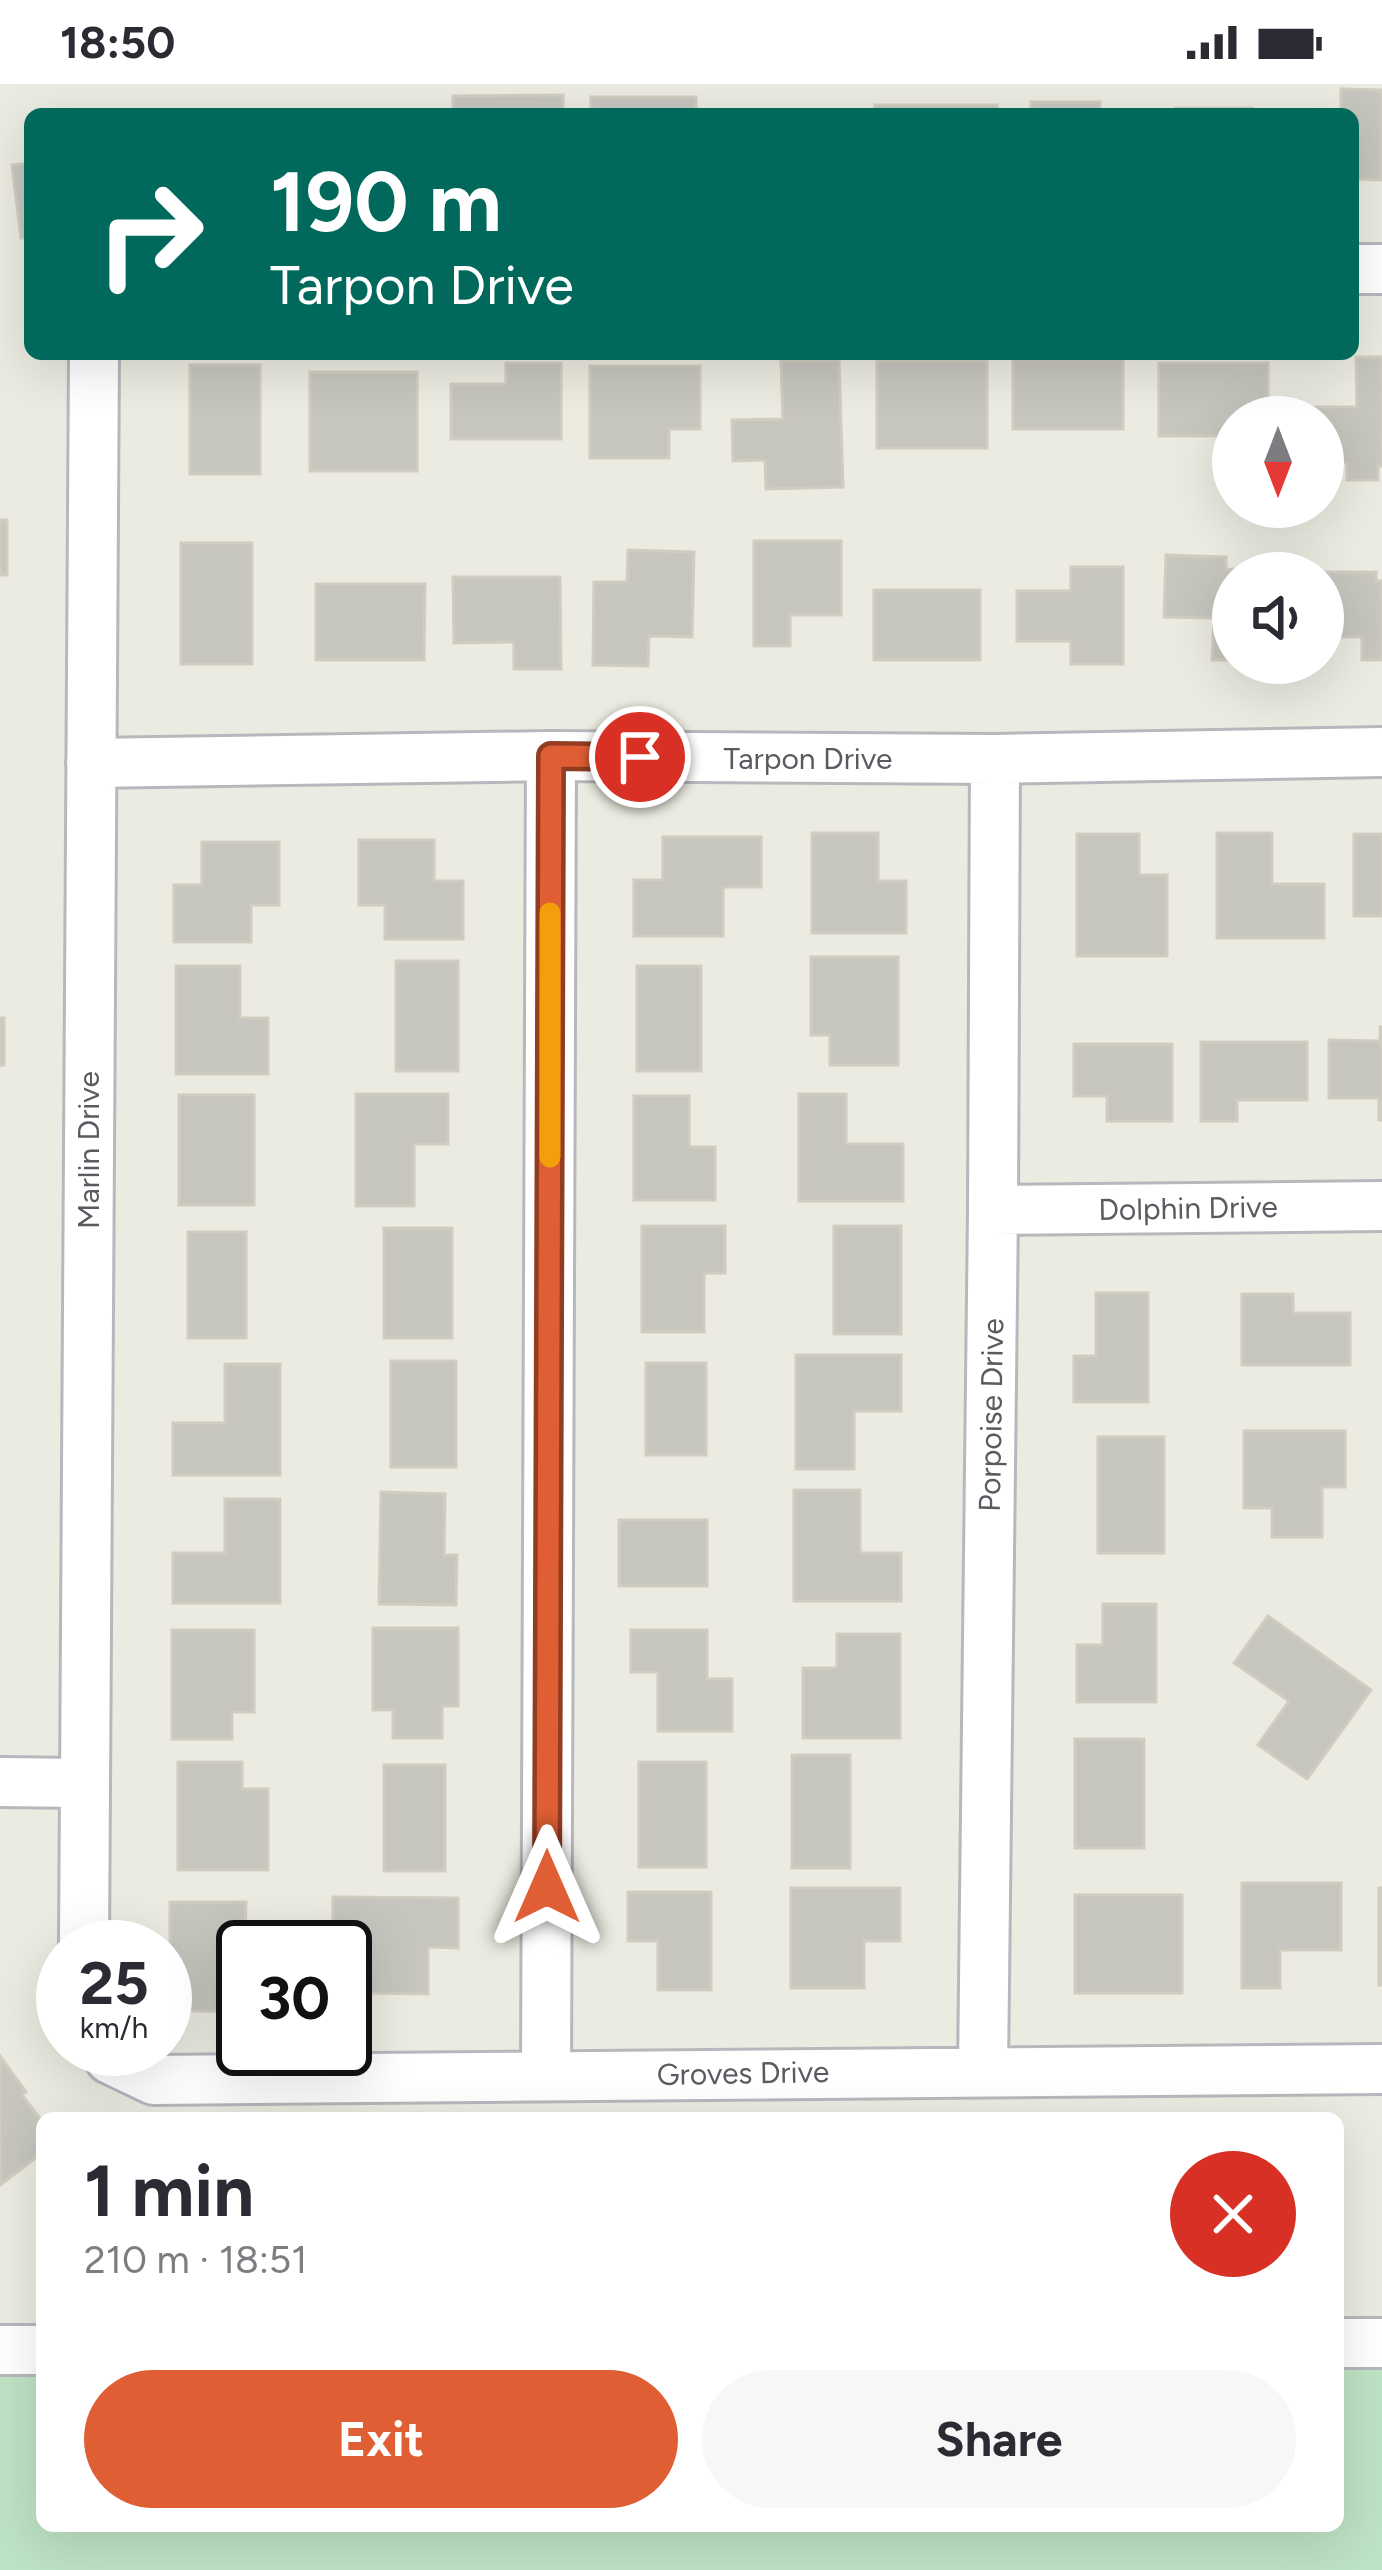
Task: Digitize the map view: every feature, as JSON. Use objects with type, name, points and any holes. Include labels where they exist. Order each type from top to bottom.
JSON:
[{"type":"street","name":"Marlin Drive","points":[[84,1920],[94,360]]},
{"type":"street","name":"Tarpon Drive","points":[[91,763],[551,756],[995,759],[1382,752]]},
{"type":"street","points":[[546,2076],[551,756]]},
{"type":"street","name":"Porpoise Drive","points":[[982,2070],[995,759]]},
{"type":"street","name":"Dolphin Drive","points":[[993,1210],[1382,1206]]},
{"type":"street","points":[[0,1782],[83,1783]]},
{"type":"street","name":"Groves Drive","points":[[147,2076],[154,2080],[1382,2068]]},
{"type":"street","points":[[1344,2344],[1382,2343]]},
{"type":"street","points":[[0,2350],[36,2350]]},
{"type":"green space","points":[[1344,2366],[1382,2366],[1382,2570],[0,2570],[0,2373],[36,2372],[36,2532],[1344,2532]]},
{"type":"building","points":[[1341,89],[1382,90],[1382,180],[1359,179],[1359,108],[1341,108]]},
{"type":"building","points":[[563,95],[563,108],[453,108],[453,96]]},
{"type":"building","points":[[591,97],[696,97],[696,108],[591,108]]},
{"type":"building","points":[[1031,102],[1100,102],[1100,108],[1031,108]]},
{"type":"building","points":[[875,105],[997,105],[997,108]]},
{"type":"building","points":[[24,164],[24,238],[21,238],[12,165]]},
{"type":"building","points":[[1382,357],[1378,480],[1347,480],[1344,407],[1357,407],[1356,360]]},
{"type":"building","points":[[839,360],[843,487],[766,489],[765,460],[733,461],[732,420],[783,419],[781,361]]},
{"type":"building","points":[[1013,360],[1123,360],[1123,429],[1013,429]]},
{"type":"building","points":[[877,361],[987,361],[987,448],[877,448]]},
{"type":"building","points":[[506,363],[561,363],[561,439],[451,439],[451,384],[506,384]]},
{"type":"building","points":[[1159,363],[1268,363],[1268,396],[1212,396],[1212,436],[1159,436]]},
{"type":"building","points":[[190,365],[260,365],[260,474],[190,474]]},
{"type":"building","points":[[590,366],[700,366],[700,429],[669,429],[669,458],[590,458]]},
{"type":"building","points":[[310,372],[417,372],[417,471],[310,471]]},
{"type":"building","points":[[0,520],[7,520],[7,575],[0,575]]},
{"type":"building","points":[[754,541],[841,541],[841,615],[790,615],[790,646],[754,646]]},
{"type":"building","points":[[181,543],[252,543],[252,664],[181,664]]},
{"type":"building","points":[[628,550],[694,552],[692,637],[649,636],[648,666],[593,665],[594,582],[627,582]]},
{"type":"building","points":[[1166,555],[1212,557],[1212,618],[1164,617]]},
{"type":"building","points":[[1071,567],[1123,567],[1123,664],[1071,664],[1071,641],[1017,641],[1017,591],[1071,591]]},
{"type":"building","points":[[1344,572],[1376,572],[1376,581],[1382,581],[1382,660],[1362,660],[1362,637],[1344,637]]},
{"type":"building","points":[[453,577],[560,577],[561,669],[514,669],[514,642],[454,643]]},
{"type":"building","points":[[316,584],[425,584],[424,660],[316,660]]},
{"type":"building","points":[[874,590],[980,590],[980,660],[874,660]]},
{"type":"building","points":[[812,833],[878,833],[878,881],[906,881],[906,933],[812,933]]},
{"type":"building","points":[[1217,833],[1272,833],[1272,884],[1324,884],[1324,938],[1217,938]]},
{"type":"building","points":[[1077,834],[1139,834],[1139,875],[1167,875],[1167,956],[1077,956]]},
{"type":"building","points":[[1354,834],[1382,834],[1382,916],[1354,916]]},
{"type":"building","points":[[663,837],[761,837],[761,887],[723,887],[723,936],[634,936],[634,880],[663,880]]},
{"type":"building","points":[[359,840],[434,840],[434,881],[463,881],[463,939],[385,939],[385,905],[359,905]]},
{"type":"building","points":[[202,842],[279,842],[279,905],[251,905],[251,942],[174,942],[174,885],[202,885]]},
{"type":"building","points":[[811,957],[898,957],[898,1065],[830,1065],[830,1035],[811,1035]]},
{"type":"building","points":[[396,961],[458,961],[458,1071],[396,1071]]},
{"type":"building","points":[[176,966],[240,966],[240,1018],[268,1018],[268,1074],[176,1074]]},
{"type":"building","points":[[637,966],[701,966],[701,1071],[637,1071]]},
{"type":"building","points":[[0,1018],[4,1018],[4,1065],[0,1065]]},
{"type":"building","points":[[1380,1027],[1382,1120],[1379,1098],[1329,1098],[1329,1040],[1380,1041]]},
{"type":"building","points":[[1201,1042],[1307,1042],[1307,1100],[1237,1100],[1237,1121],[1201,1121]]},
{"type":"building","points":[[1074,1044],[1172,1044],[1172,1121],[1107,1121],[1107,1096],[1074,1096]]},
{"type":"building","points":[[356,1094],[448,1094],[448,1144],[414,1144],[414,1206],[356,1206]]},
{"type":"building","points":[[799,1094],[846,1094],[846,1144],[903,1144],[903,1201],[799,1201]]},
{"type":"building","points":[[179,1095],[254,1095],[254,1205],[179,1205]]},
{"type":"building","points":[[634,1096],[689,1096],[689,1147],[715,1147],[715,1200],[634,1200]]},
{"type":"building","points":[[642,1226],[725,1226],[725,1273],[704,1273],[704,1332],[642,1332]]},
{"type":"building","points":[[834,1226],[901,1226],[901,1334],[834,1334]]},
{"type":"building","points":[[384,1228],[452,1228],[452,1338],[384,1338]]},
{"type":"building","points":[[188,1232],[246,1232],[246,1338],[188,1338]]},
{"type":"building","points":[[1096,1293],[1148,1293],[1148,1402],[1074,1402],[1074,1356],[1096,1356]]},
{"type":"building","points":[[1242,1294],[1293,1294],[1293,1313],[1350,1313],[1350,1365],[1242,1365]]},
{"type":"building","points":[[796,1355],[901,1355],[901,1411],[854,1411],[854,1469],[796,1469]]},
{"type":"building","points":[[391,1361],[456,1361],[456,1467],[391,1467]]},
{"type":"building","points":[[646,1363],[706,1363],[706,1455],[646,1455]]},
{"type":"building","points":[[225,1364],[280,1364],[280,1475],[173,1475],[173,1423],[225,1423]]},
{"type":"building","points":[[1244,1431],[1345,1431],[1345,1487],[1322,1487],[1322,1537],[1272,1537],[1272,1508],[1244,1508]]},
{"type":"building","points":[[1098,1437],[1164,1437],[1164,1553],[1098,1553]]},
{"type":"building","points":[[794,1490],[860,1490],[860,1553],[901,1553],[901,1601],[794,1601]]},
{"type":"building","points":[[381,1492],[445,1494],[444,1555],[457,1555],[456,1605],[379,1604]]},
{"type":"building","points":[[225,1499],[280,1499],[280,1603],[173,1603],[173,1553],[225,1553]]},
{"type":"building","points":[[619,1520],[707,1520],[707,1586],[619,1586]]},
{"type":"building","points":[[1103,1604],[1156,1604],[1156,1702],[1077,1702],[1077,1645],[1103,1645]]},
{"type":"building","points":[[1268,1616],[1371,1690],[1307,1779],[1258,1745],[1289,1701],[1234,1663]]},
{"type":"building","points":[[373,1628],[458,1628],[458,1706],[442,1706],[442,1738],[393,1738],[393,1710],[373,1710]]},
{"type":"building","points":[[172,1630],[254,1630],[254,1712],[232,1712],[232,1739],[172,1739]]},
{"type":"building","points":[[631,1630],[707,1630],[707,1679],[732,1679],[732,1731],[658,1731],[658,1672],[631,1672]]},
{"type":"building","points":[[837,1634],[900,1634],[900,1738],[803,1738],[803,1668],[837,1668]]},
{"type":"building","points":[[1075,1739],[1144,1739],[1144,1848],[1075,1848]]},
{"type":"building","points":[[792,1755],[850,1755],[850,1868],[792,1868]]},
{"type":"building","points":[[178,1762],[242,1762],[242,1789],[268,1789],[268,1870],[178,1870]]},
{"type":"building","points":[[639,1762],[706,1762],[706,1867],[639,1867]]},
{"type":"building","points":[[384,1765],[445,1765],[445,1871],[384,1871]]},
{"type":"building","points":[[1242,1883],[1341,1883],[1341,1950],[1280,1950],[1280,1988],[1242,1988]]},
{"type":"building","points":[[791,1888],[900,1888],[900,1941],[864,1941],[864,1988],[791,1988]]},
{"type":"building","points":[[1382,1888],[1382,1985],[1379,1985]]},
{"type":"building","points":[[628,1892],[711,1892],[711,1990],[658,1990],[658,1941],[628,1941]]},
{"type":"building","points":[[1075,1895],[1182,1895],[1182,1993],[1075,1993]]},
{"type":"building","points":[[333,1897],[458,1898],[458,1948],[428,1947],[428,1994],[372,1993],[372,1920],[333,1920]]},
{"type":"building","points":[[170,1902],[246,1902],[246,1920],[216,1920],[216,2011],[192,2011],[192,1920],[170,1920]]},
{"type":"building","points":[[0,2056],[36,2113],[36,2158],[0,2185]]},
{"type":"slow traffic","points":[[550,913],[550,1157]]},
{"type":"route","points":[[547,1887],[551,756],[640,757]]}]
